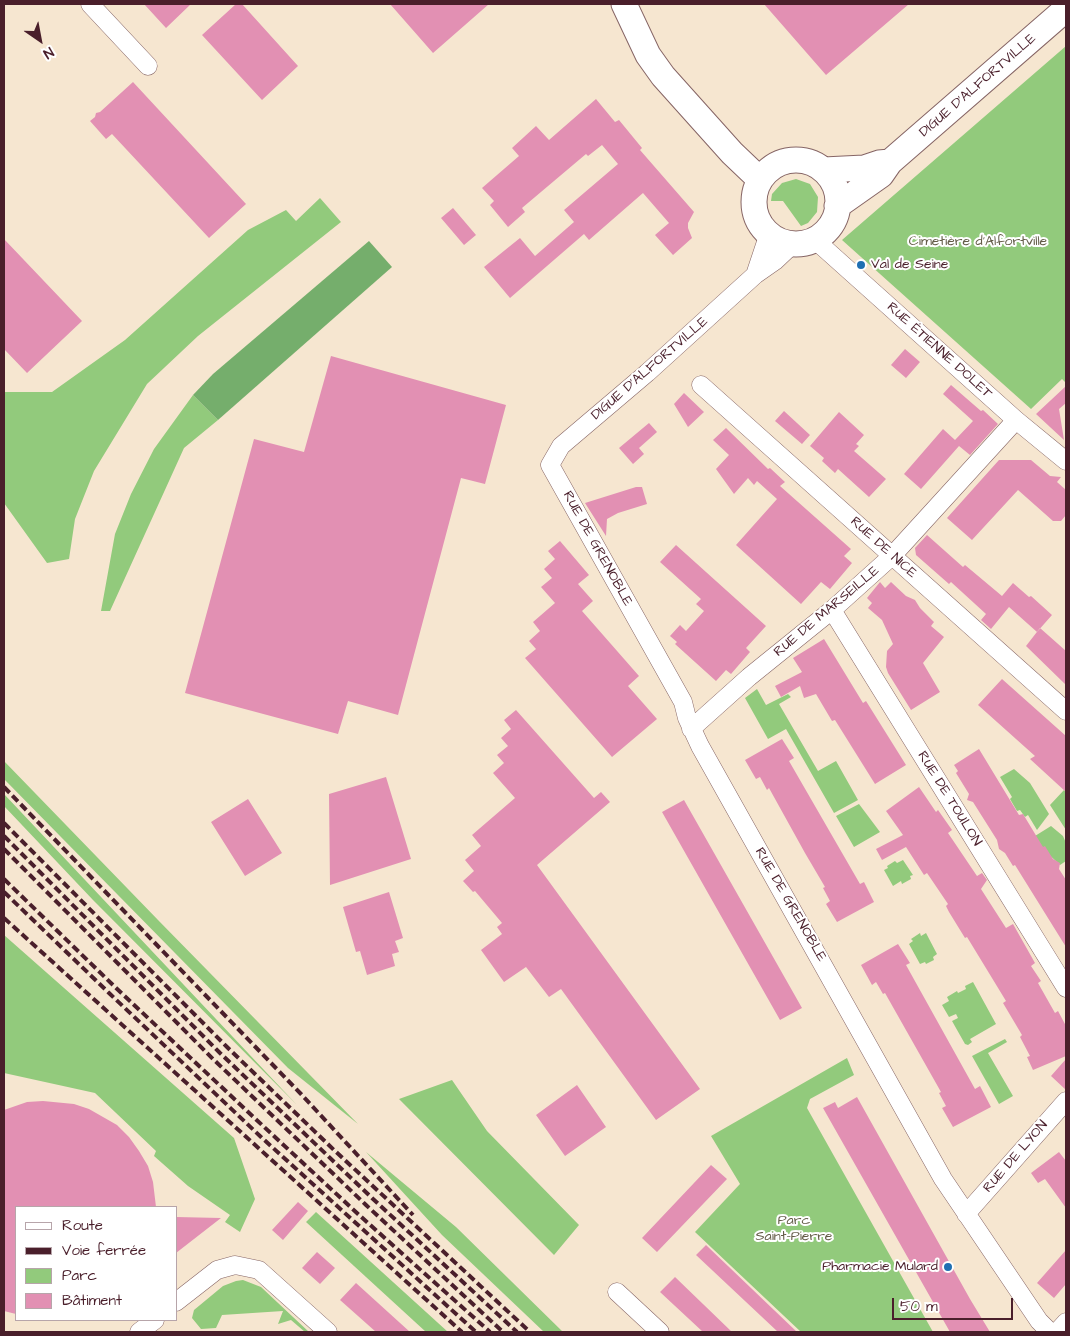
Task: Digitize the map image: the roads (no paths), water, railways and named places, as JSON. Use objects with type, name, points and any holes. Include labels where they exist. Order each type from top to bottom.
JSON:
[{"type":"street","points":[[90,4],[148,66]]},
{"type":"street","points":[[624,4],[648,55],[663,76],[732,153],[761,178]]},
{"type":"street","name":"DIGUE D'ALFORTVILLE","points":[[837,206],[881,175],[890,162],[1066,8]]},
{"type":"street","points":[[790,160],[802,160],[824,170],[835,187],[837,206],[833,220],[825,231],[804,241],[776,239],[768,233],[760,224],[755,207],[756,189],[761,178],[779,163],[790,160]]},
{"type":"street","name":"DIGUE D'ALFORTVILLE","points":[[824,170],[864,168],[890,162]]},
{"type":"street","points":[[755,275],[768,233]]},
{"type":"street","name":"DIGUE D'ALFORTVILLE","points":[[550,465],[561,446],[647,373],[755,275],[804,241]]},
{"type":"street","name":"RUE ÉTIENNE DOLET","points":[[804,241],[1066,461]]},
{"type":"street","name":"RUE DE NICE","points":[[701,385],[1066,711]]},
{"type":"street","name":"RUE DE MARSEILLE","points":[[692,729],[750,677],[832,610],[892,556],[1016,420]]},
{"type":"street","name":"RUE DE GRENOBLE","points":[[550,465],[683,702],[692,729],[943,1179],[1039,1320],[1050,1332]]},
{"type":"street","name":"RUE DE TOULON","points":[[832,610],[1066,988]]},
{"type":"street","name":"RUE DE LYON","points":[[966,1214],[1066,1101]]},
{"type":"street","points":[[178,1300],[217,1270],[236,1264],[259,1270],[328,1332]]},
{"type":"street","points":[[617,1292],[660,1332]]},
{"type":"street","points":[[139,1332],[154,1321]]},
{"type":"street","points":[[1057,1332],[1066,1322]]},
{"type":"railway","points":[[4,787],[301,1094],[413,1215]]},
{"type":"railway","points":[[4,823],[227,1047],[334,1150],[530,1332]]},
{"type":"railway","points":[[4,836],[220,1053],[372,1198],[517,1332]]},
{"type":"railway","points":[[4,849],[213,1059],[503,1332]]},
{"type":"railway","points":[[4,879],[115,987],[262,1125],[490,1332]]},
{"type":"railway","points":[[4,892],[261,1137],[476,1332]]},
{"type":"railway","points":[[4,918],[462,1332]]},
{"type":"place","name":"Val de Seine","points":[[861,265]]},
{"type":"place","name":"Pharmacie Mulard","points":[[948,1267]]},
{"type":"park label","name":"Cimetière d'Alfortville","points":[[978,242]]},
{"type":"park label","name":"Parc Saint-Pierre","points":[[794,1230]]}]
